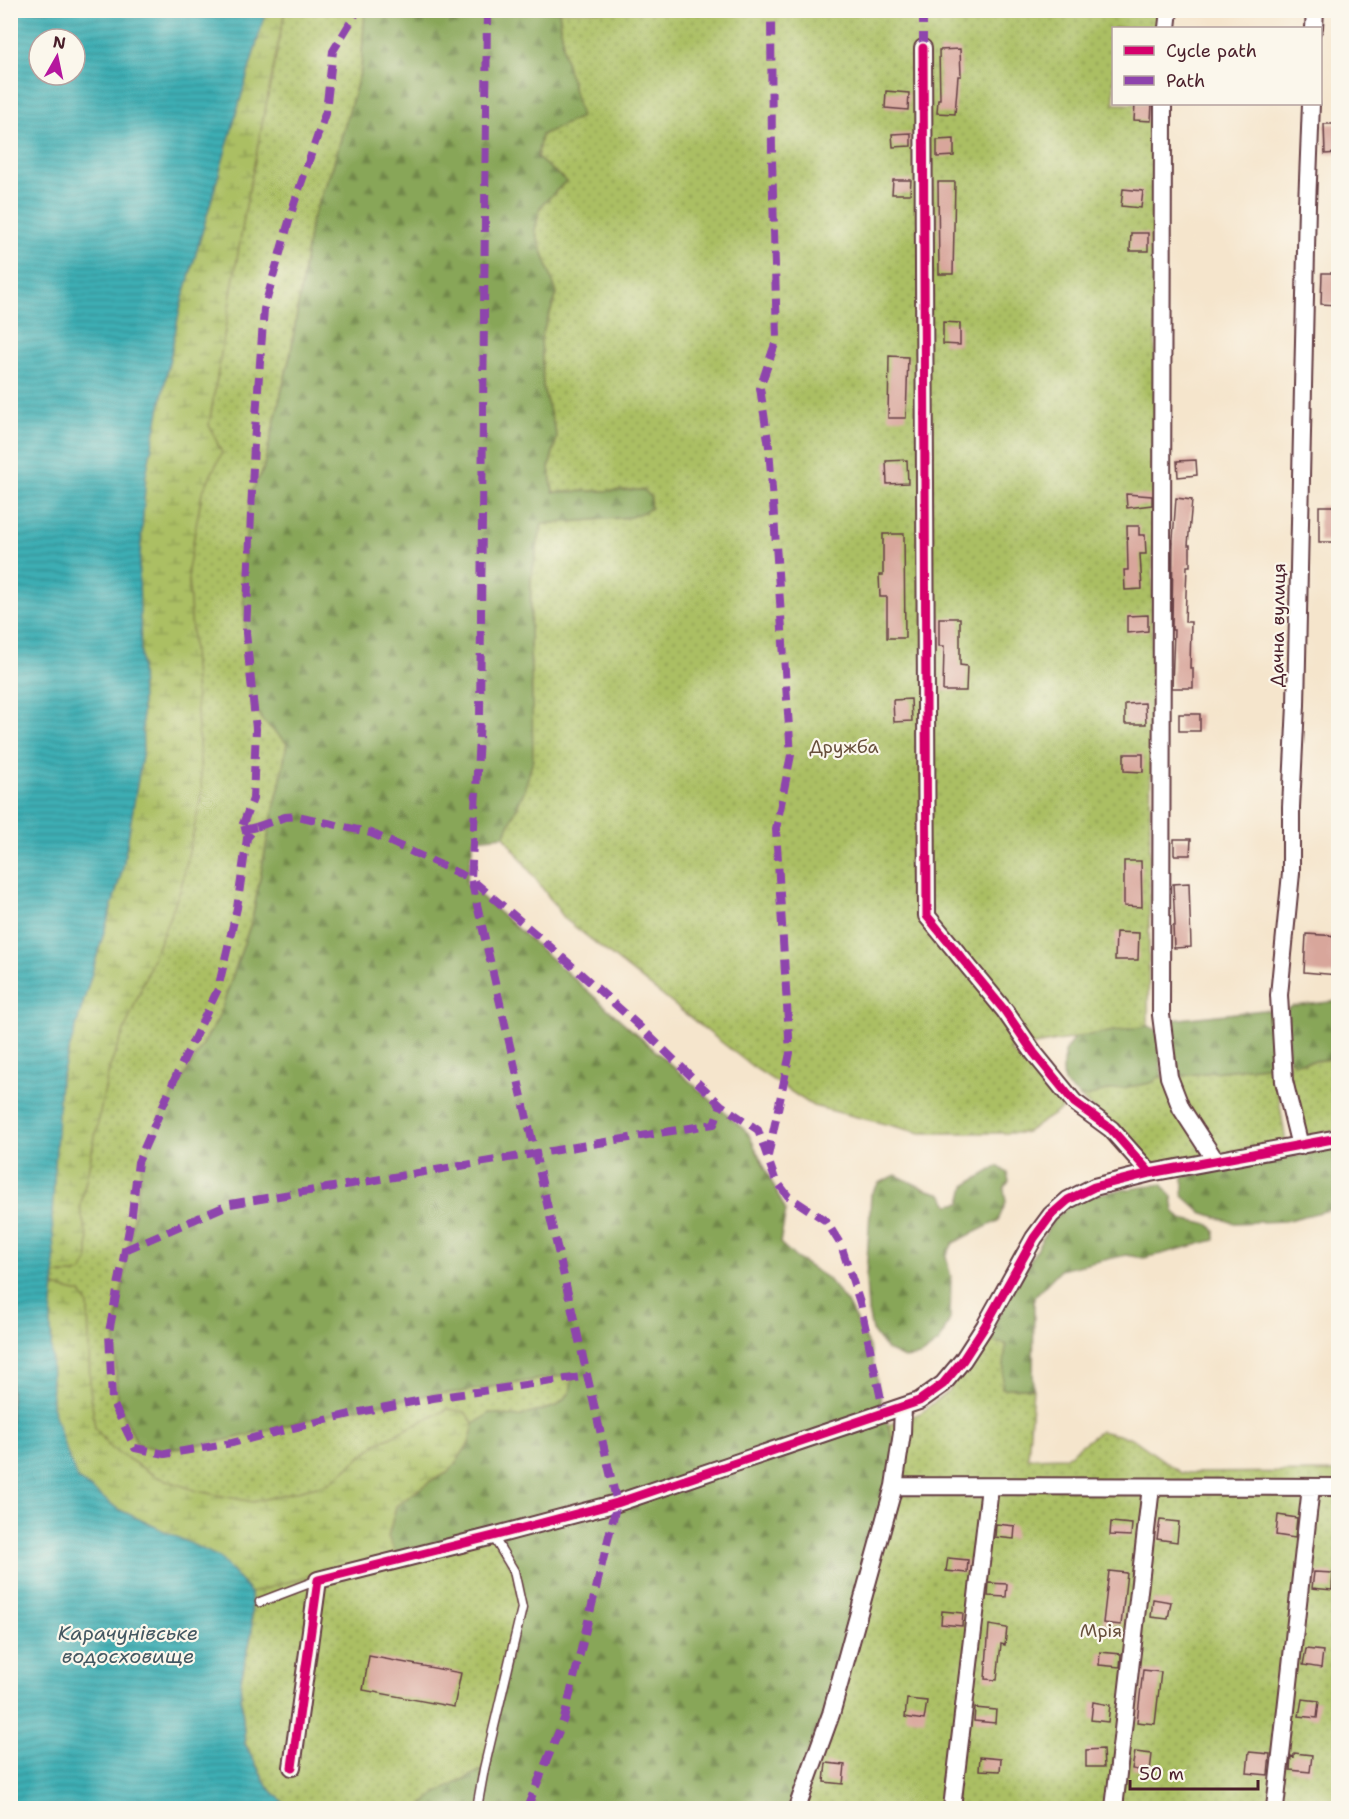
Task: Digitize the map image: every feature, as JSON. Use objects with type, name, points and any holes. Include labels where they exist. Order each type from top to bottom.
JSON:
[{"type":"street","points":[[1167,27],[1169,10]]},
{"type":"street","points":[[1314,27],[1315,10]]},
{"type":"street","points":[[924,48],[927,916],[1005,1011],[1034,1053],[1074,1101],[1111,1129],[1150,1173]]},
{"type":"street","points":[[1163,105],[1161,1015],[1169,1077],[1182,1108],[1215,1160]]},
{"type":"street","name":"Дачна вулиця","points":[[1300,1146],[1284,1081],[1279,995],[1291,873],[1311,105]]},
{"type":"street","points":[[292,1767],[318,1580],[617,1503],[919,1401],[943,1384],[963,1360],[985,1326],[1034,1238],[1051,1215],[1068,1200],[1094,1187],[1150,1173],[1338,1138]]},
{"type":"street","points":[[797,1809],[831,1714],[894,1486],[902,1433],[903,1407]]},
{"type":"street","points":[[894,1486],[1338,1487]]},
{"type":"street","points":[[952,1809],[990,1486]]},
{"type":"street","points":[[1114,1809],[1151,1487]]},
{"type":"street","points":[[1275,1809],[1311,1487]]},
{"type":"lane","points":[[477,1809],[484,1769],[522,1608],[514,1571],[493,1536]]},
{"type":"lane","points":[[260,1602],[318,1580]]},
{"type":"green space","points":[[177,11],[285,11],[247,200],[209,425],[222,453],[202,493],[188,570],[202,793],[181,888],[109,1069],[80,1209],[88,1239],[88,1260],[82,1272],[55,1274],[11,961]]},
{"type":"green space","points":[[266,11],[365,11],[361,70],[333,166],[311,222],[291,352],[263,470],[251,493],[247,527],[242,577],[262,720],[287,743],[280,784],[252,920],[218,1019],[163,1112],[142,1163],[115,1334],[117,1401],[138,1445],[167,1450],[231,1439],[356,1408],[432,1394],[460,1392],[573,1374],[570,1393],[557,1406],[518,1417],[490,1413],[493,1536],[514,1571],[522,1608],[484,1769],[437,1793],[419,1808],[289,1808],[268,1787],[245,1744],[240,1683],[252,1632],[160,1529],[52,1366],[55,1274]]},
{"type":"green space","points":[[365,11],[559,11],[564,54],[581,117],[541,135],[537,158],[566,181],[540,207],[535,230],[557,294],[541,337],[543,388],[557,437],[549,468],[553,492],[644,490],[651,497],[650,509],[631,517],[542,524],[531,578],[533,760],[524,791],[504,836],[474,839],[466,883],[748,1133],[786,1211],[780,1243],[796,1258],[827,1278],[847,1303],[870,1348],[884,1413],[896,1451],[824,1710],[787,1808],[419,1808],[437,1793],[484,1769],[522,1608],[514,1571],[493,1537],[397,1556],[388,1537],[396,1506],[430,1481],[449,1472],[469,1443],[474,1424],[490,1413],[518,1417],[557,1406],[570,1393],[573,1374],[460,1392],[432,1394],[356,1408],[231,1439],[167,1450],[138,1445],[117,1401],[115,1334],[142,1163],[163,1112],[218,1019],[252,920],[280,784],[287,743],[262,720],[250,695],[242,577],[247,527],[251,493],[263,470],[291,352],[311,222],[333,166],[361,70]]},
{"type":"green space","name":"Дружба","points":[[559,11],[1164,11],[1162,27],[1112,27],[1112,105],[1158,105],[1148,1026],[1009,1049],[1067,1106],[1025,1133],[921,1133],[813,1106],[753,1067],[565,919],[504,836],[524,791],[532,697],[531,578],[542,524],[631,517],[644,490],[553,492],[549,468],[557,437],[543,388],[541,337],[557,294],[535,230],[540,207],[566,181],[537,158],[541,135],[564,54]]},
{"type":"green space","points":[[1338,1001],[1338,1058],[1294,1063],[1288,1058],[1287,1009],[1293,1006]]},
{"type":"green space","points":[[1264,1010],[1275,1014],[1276,1059],[1272,1065],[1175,1076],[1168,1026],[1171,1020]]},
{"type":"green space","points":[[1148,1026],[1157,1030],[1162,1075],[1151,1083],[1086,1097],[1079,1096],[1064,1083],[1065,1053],[1076,1037]]},
{"type":"green space","points":[[1288,1058],[1302,1063],[1338,1058],[1338,1130],[1304,1137],[1289,1081]]},
{"type":"green space","points":[[1276,1059],[1276,1081],[1286,1142],[1218,1154],[1187,1106],[1175,1076],[1272,1065]]},
{"type":"green space","points":[[1162,1075],[1204,1156],[1151,1164],[1079,1096],[1086,1097]]},
{"type":"green space","points":[[1338,1148],[1338,1208],[1284,1221],[1234,1223],[1201,1212],[1183,1196],[1183,1177]]},
{"type":"green space","points":[[998,1166],[1007,1173],[1009,1181],[1004,1189],[1006,1202],[998,1221],[953,1243],[946,1257],[951,1277],[950,1319],[939,1342],[920,1356],[904,1358],[887,1350],[872,1331],[868,1311],[866,1278],[871,1194],[879,1183],[896,1175],[925,1189],[942,1194],[949,1205],[961,1203],[965,1186]]},
{"type":"green space","points":[[1162,1184],[1172,1197],[1174,1211],[1181,1219],[1210,1225],[1215,1231],[1215,1240],[1144,1258],[1126,1255],[1060,1270],[1034,1297],[1033,1388],[1002,1388],[1006,1344],[985,1341],[1053,1220],[1071,1204],[1096,1194]]},
{"type":"green space","points":[[10,1283],[54,1287],[81,1293],[88,1304],[90,1388],[95,1428],[111,1448],[155,1476],[197,1491],[253,1502],[329,1483],[379,1442],[448,1409],[465,1412],[474,1424],[469,1443],[449,1472],[430,1481],[396,1506],[388,1537],[397,1556],[318,1573],[251,1593],[252,1632],[240,1683],[245,1743],[268,1787],[10,1611]]},
{"type":"green space","name":"Мрія","points":[[985,1341],[1007,1344],[1002,1388],[1033,1388],[1028,1458],[1066,1457],[1100,1431],[1132,1438],[1181,1473],[1338,1472],[1338,1808],[787,1808],[824,1710],[896,1451],[888,1425],[921,1413],[948,1391]]},
{"type":"water","name":"Карачунівське водосховище","points":[[11,10],[266,11],[180,309],[146,475],[139,570],[143,750],[123,868],[60,1081],[52,1216],[55,1274],[51,1316],[52,1405],[66,1451],[78,1479],[118,1509],[219,1557],[251,1593],[252,1632],[240,1683],[245,1744],[268,1787],[289,1808],[11,1808]]},
{"type":"building","points":[[960,49],[961,76],[958,76],[955,114],[937,113],[938,99],[940,99],[939,50]]},
{"type":"building","points":[[886,91],[909,93],[908,110],[885,108]]},
{"type":"building","points":[[1135,105],[1152,105],[1151,121],[1134,120]]},
{"type":"building","points":[[1324,124],[1338,124],[1338,153],[1325,154]]},
{"type":"building","points":[[911,133],[911,146],[893,147],[892,134]]},
{"type":"building","points":[[954,139],[954,156],[937,157],[937,140]]},
{"type":"building","points":[[893,180],[911,180],[910,194],[892,194]]},
{"type":"building","points":[[938,182],[955,182],[953,274],[939,274]]},
{"type":"building","points":[[1123,189],[1143,191],[1141,208],[1121,206]]},
{"type":"building","points":[[1131,233],[1148,233],[1148,251],[1130,251]]},
{"type":"building","points":[[1322,273],[1338,273],[1338,305],[1321,304]]},
{"type":"building","points":[[943,322],[960,323],[960,345],[943,344]]},
{"type":"building","points":[[889,356],[908,357],[906,418],[888,418]]},
{"type":"building","points":[[907,460],[908,483],[887,484],[886,461]]},
{"type":"building","points":[[1196,460],[1197,475],[1178,477],[1177,461]]},
{"type":"building","points":[[1126,494],[1152,496],[1152,505],[1127,508]]},
{"type":"building","points":[[1176,498],[1192,500],[1185,622],[1191,622],[1190,668],[1193,668],[1193,688],[1172,688],[1173,539]]},
{"type":"building","points":[[1319,506],[1338,506],[1338,542],[1319,542]]},
{"type":"building","points":[[1127,526],[1139,526],[1139,535],[1145,535],[1146,554],[1140,554],[1142,589],[1125,590],[1124,570],[1128,570]]},
{"type":"building","points":[[883,534],[904,534],[905,638],[887,638],[887,597],[880,597],[879,575],[883,575]]},
{"type":"building","points":[[1148,615],[1148,631],[1127,633],[1127,616]]},
{"type":"building","points":[[939,618],[960,618],[960,665],[967,666],[966,691],[943,691],[944,646],[939,646]]},
{"type":"building","points":[[911,699],[912,721],[894,722],[893,700]]},
{"type":"building","points":[[1145,703],[1146,724],[1125,724],[1125,704]]},
{"type":"building","points":[[1179,714],[1200,714],[1200,731],[1179,731]]},
{"type":"building","points":[[1124,754],[1143,754],[1143,772],[1124,771]]},
{"type":"building","points":[[1174,839],[1191,839],[1190,855],[1174,855]]},
{"type":"building","points":[[1124,861],[1141,861],[1142,907],[1124,906]]},
{"type":"building","points":[[1189,883],[1191,947],[1174,948],[1173,884]]},
{"type":"building","points":[[1116,932],[1139,933],[1138,960],[1115,960]]},
{"type":"building","points":[[1306,934],[1338,936],[1338,975],[1304,972]]},
{"type":"building","points":[[1278,1515],[1297,1518],[1295,1538],[1276,1535]]},
{"type":"building","points":[[1160,1520],[1179,1522],[1177,1542],[1157,1539]]},
{"type":"building","points":[[1111,1522],[1132,1524],[1131,1536],[1110,1535]]},
{"type":"building","points":[[996,1524],[1015,1526],[1014,1539],[995,1537]]},
{"type":"building","points":[[948,1558],[968,1560],[967,1573],[946,1571]]},
{"type":"building","points":[[1109,1571],[1127,1573],[1121,1625],[1103,1623]]},
{"type":"building","points":[[1314,1572],[1333,1573],[1332,1590],[1312,1588]]},
{"type":"building","points":[[989,1583],[1007,1584],[1006,1597],[988,1596]]},
{"type":"building","points":[[1153,1599],[1171,1602],[1168,1619],[1151,1617]]},
{"type":"building","points":[[942,1611],[963,1613],[962,1626],[941,1624]]},
{"type":"building","points":[[989,1625],[1007,1628],[1005,1645],[1001,1644],[997,1680],[985,1679]]},
{"type":"building","points":[[1306,1649],[1323,1651],[1321,1668],[1303,1665]]},
{"type":"building","points":[[1100,1652],[1121,1654],[1120,1667],[1099,1665]]},
{"type":"building","points":[[369,1656],[461,1673],[454,1707],[363,1690]]},
{"type":"building","points":[[1143,1670],[1161,1672],[1155,1724],[1137,1722]]},
{"type":"building","points":[[907,1699],[927,1701],[924,1720],[905,1717]]},
{"type":"building","points":[[1302,1699],[1319,1701],[1317,1718],[1299,1716]]},
{"type":"building","points":[[1093,1702],[1110,1705],[1108,1722],[1091,1720]]},
{"type":"building","points":[[975,1708],[996,1710],[995,1723],[974,1721]]},
{"type":"building","points":[[1103,1749],[1104,1767],[1086,1767],[1086,1750]]},
{"type":"building","points":[[1135,1752],[1152,1754],[1150,1772],[1132,1769]]},
{"type":"building","points":[[1249,1752],[1270,1754],[1268,1775],[1247,1773]]},
{"type":"building","points":[[1294,1753],[1312,1755],[1310,1772],[1290,1770],[1291,1756],[1294,1757]]},
{"type":"building","points":[[980,1757],[1001,1759],[1000,1771],[979,1770]]},
{"type":"building","points":[[826,1763],[845,1765],[843,1784],[824,1782]]},
{"type":"marked path","points":[[256,827],[240,831],[253,799],[256,729],[246,633],[254,443],[264,309],[294,204],[326,111],[333,51],[358,10]]},
{"type":"marked path","points":[[487,10],[480,719],[471,879],[637,1024],[721,1105],[758,1130],[775,1179],[788,1196],[826,1221],[841,1245],[860,1303],[884,1413]]},
{"type":"marked path","points":[[768,1156],[790,1053],[776,829],[791,755],[769,447],[760,388],[777,338],[771,10]]},
{"type":"marked path","points":[[923,10],[923,48]]},
{"type":"marked path","points":[[527,1808],[564,1719],[617,1503],[471,879],[371,833],[298,816],[285,817],[256,827],[247,838],[237,908],[218,989],[138,1162],[132,1214],[109,1332],[112,1401],[135,1448],[165,1454],[232,1443],[354,1413],[433,1398],[588,1376]]},
{"type":"marked path","points":[[125,1250],[230,1204],[714,1124],[721,1105]]},
{"type":"cycle path","points":[[923,48],[927,916],[1005,1011],[1034,1053],[1074,1102],[1111,1129],[1150,1173]]},
{"type":"cycle path","points":[[292,1767],[318,1580],[617,1503],[919,1401],[943,1384],[963,1360],[985,1326],[1034,1238],[1051,1215],[1068,1200],[1094,1187],[1150,1173],[1338,1138]]}]
